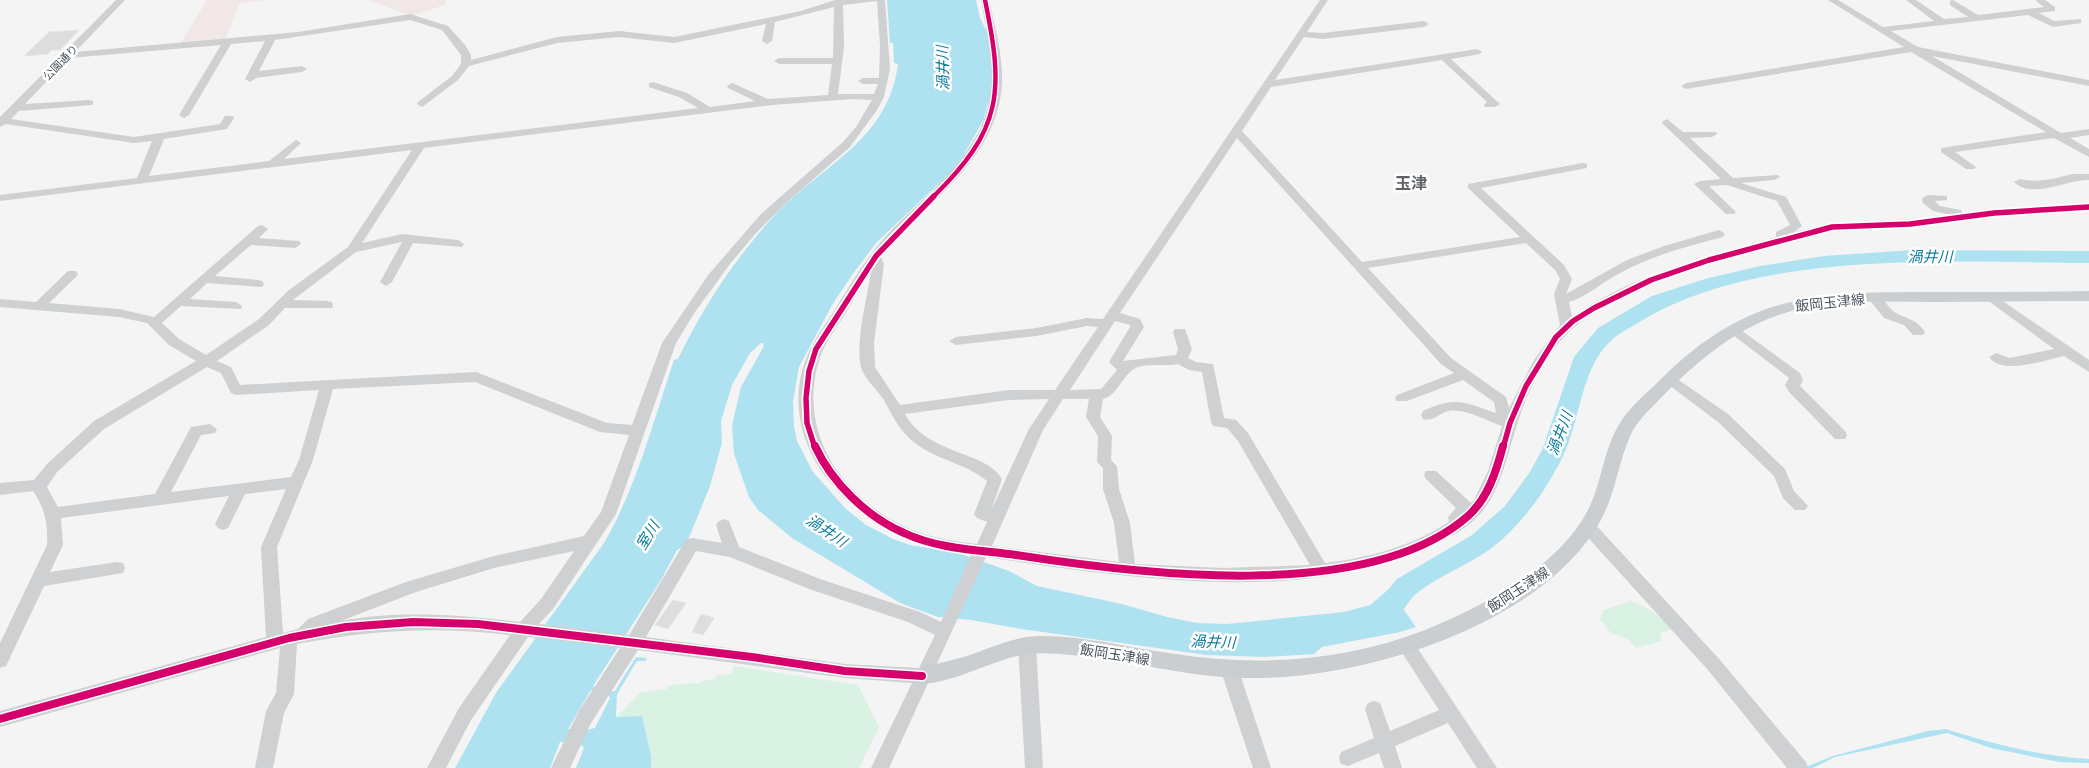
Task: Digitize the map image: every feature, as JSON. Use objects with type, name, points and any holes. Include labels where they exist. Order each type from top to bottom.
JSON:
[{"type":"main road","name":"飯岡玉津線","points":[[922,676],[975,662],[1006,648],[1027,645],[1081,648],[1190,666],[1229,668],[1306,667],[1373,654],[1406,645],[1466,620],[1535,580],[1557,563],[1588,527],[1599,507],[1624,429],[1637,412],[1670,379],[1718,337],[1786,307],[1814,302],[1874,298],[2089,296]]},
{"type":"street","name":"公園通り","points":[[1,122],[121,0]]},
{"type":"street","points":[[422,104],[455,78],[466,64],[557,40],[619,34],[674,40],[772,20],[838,2],[873,0]]},
{"type":"street","points":[[436,768],[465,714],[529,631],[608,514],[669,343],[714,276],[766,216],[824,167],[864,126],[879,97],[883,81],[885,56],[881,0]]},
{"type":"street","points":[[985,0],[997,71],[997,93],[986,129],[976,148],[945,187],[889,240],[875,257],[814,354],[808,382],[806,407],[808,428],[814,446],[838,482],[890,527],[919,540],[980,552],[1128,568],[1230,574],[1321,570],[1363,565],[1396,556],[1435,538],[1473,512],[1486,493],[1507,423],[1536,367],[1562,330],[1567,326],[1616,297],[1656,278],[1697,263],[1776,240],[1835,226]]},
{"type":"street","points":[[880,768],[922,676],[947,627],[994,518],[1036,430],[1108,319],[1324,0]]},
{"type":"street","points":[[1832,0],[2089,154]]},
{"type":"street","points":[[1910,0],[1943,23]]},
{"type":"street","points":[[1880,30],[2052,9],[2039,0]]},
{"type":"street","points":[[833,97],[840,25],[838,2]]},
{"type":"street","points":[[1954,2],[1978,19]]},
{"type":"street","points":[[2030,13],[2064,29]]},
{"type":"street","points":[[65,56],[272,38],[410,17],[445,28],[463,49],[466,64]]},
{"type":"street","points":[[767,40],[772,20]]},
{"type":"street","points":[[2040,25],[2078,21]]},
{"type":"street","points":[[1301,34],[1323,36],[1424,24]]},
{"type":"street","points":[[272,38],[252,77],[302,70]]},
{"type":"street","points":[[184,115],[227,42]]},
{"type":"street","points":[[1686,86],[1912,49],[2089,83]]},
{"type":"street","points":[[1268,84],[1477,52]]},
{"type":"street","points":[[1445,58],[1495,104],[1489,105]]},
{"type":"street","points":[[779,61],[837,60]]},
{"type":"street","points":[[863,81],[883,81]]},
{"type":"street","points":[[653,85],[683,95],[708,110]]},
{"type":"street","points":[[732,86],[765,102]]},
{"type":"street","points":[[0,198],[765,102],[833,97],[879,97]]},
{"type":"street","points":[[15,108],[89,103]]},
{"type":"street","points":[[1,122],[126,140],[223,127],[229,118]]},
{"type":"street","points":[[1666,122],[1738,187],[1780,198],[1794,193]]},
{"type":"street","points":[[1236,131],[1428,342],[1463,375],[1502,400],[1507,423]]},
{"type":"street","points":[[1970,167],[1945,150],[2089,132]]},
{"type":"street","points":[[1680,135],[1712,134]]},
{"type":"street","points":[[142,180],[159,137]]},
{"type":"street","points":[[272,164],[296,143]]},
{"type":"street","points":[[0,489],[39,485],[67,452],[99,425],[206,361],[264,322],[282,304],[352,250],[422,145]]},
{"type":"street","points":[[1567,326],[1560,294],[1566,282],[1564,274],[1550,256],[1472,186],[1583,166]]},
{"type":"street","points":[[2020,182],[2032,186],[2080,176],[2089,177]]},
{"type":"street","points":[[1730,212],[1696,185],[1730,180],[1774,177]]},
{"type":"street","points":[[1776,240],[1776,237],[1794,228],[1794,223],[1780,198]]},
{"type":"street","points":[[1944,198],[1928,198],[1927,201],[1937,209],[1973,215]]},
{"type":"street","points":[[2040,202],[2083,208]]},
{"type":"street","points":[[1794,223],[1835,226],[1898,225],[1973,215],[2083,208]]},
{"type":"street","points":[[154,323],[262,229]]},
{"type":"street","points":[[1562,300],[1591,288],[1622,267],[1662,250],[1718,234]]},
{"type":"street","points":[[352,250],[392,240],[410,238],[458,244]]},
{"type":"street","points":[[386,282],[410,238]]},
{"type":"street","points":[[1360,266],[1529,239]]},
{"type":"street","points":[[248,241],[295,244]]},
{"type":"street","points":[[875,257],[878,264],[867,342],[868,368],[888,395],[904,427],[918,439],[936,450],[984,469],[994,476],[993,485],[982,514],[994,518]]},
{"type":"street","points":[[38,307],[72,274]]},
{"type":"street","points":[[204,279],[258,284]]},
{"type":"street","points":[[1991,297],[2089,367]]},
{"type":"street","points":[[1874,298],[1889,315],[1909,322],[1918,332]]},
{"type":"street","points":[[178,302],[236,306]]},
{"type":"street","points":[[0,303],[119,312],[151,320],[174,342],[206,361],[226,370],[236,390],[476,377],[605,428],[638,430]]},
{"type":"street","points":[[282,304],[327,305]]},
{"type":"street","points":[[956,342],[1036,332],[1108,319],[1135,322],[1137,327],[1116,362],[1125,369]]},
{"type":"street","points":[[1734,329],[1795,376],[1796,380],[1792,385],[1794,389],[1840,435]]},
{"type":"street","points":[[896,411],[1001,396],[1097,394],[1108,391],[1125,369],[1140,362],[1182,358],[1185,349],[1180,332]]},
{"type":"street","points":[[1996,357],[2008,363],[2065,351]]},
{"type":"street","points":[[1178,359],[1194,367],[1208,367],[1218,422],[1231,424],[1244,437],[1321,570]]},
{"type":"street","points":[[1402,398],[1463,375]]},
{"type":"street","points":[[1670,379],[1723,418],[1780,473],[1788,494],[1800,506]]},
{"type":"street","points":[[264,768],[275,711],[285,694],[287,638],[269,547],[306,460],[327,385]]},
{"type":"street","points":[[1097,394],[1093,417],[1105,436],[1104,462],[1110,466],[1111,489],[1122,523],[1128,568]]},
{"type":"street","points":[[1428,415],[1447,406],[1466,408],[1507,423]]},
{"type":"street","points":[[160,499],[196,431],[210,430]]},
{"type":"street","points":[[1431,475],[1466,508],[1456,517],[1457,524]]},
{"type":"street","points":[[53,513],[297,482]]},
{"type":"street","points":[[0,661],[6,636],[39,580],[55,545],[56,526],[53,513],[39,485]]},
{"type":"street","points":[[223,524],[240,489]]},
{"type":"street","points":[[724,525],[732,551]]},
{"type":"street","points":[[1588,527],[1714,666],[1799,768]]},
{"type":"street","points":[[287,638],[314,624],[412,587],[494,562],[591,541]]},
{"type":"street","points":[[560,768],[575,736],[629,643],[692,544],[732,551],[815,584],[947,627]]},
{"type":"street","points":[[39,580],[117,568]]},
{"type":"street","points":[[0,719],[287,638],[346,627],[413,622],[453,622],[752,657],[845,671],[922,676]]},
{"type":"street","points":[[1027,645],[1034,768]]},
{"type":"street","points":[[1406,645],[1488,768]]},
{"type":"street","points":[[1229,668],[1262,768]]},
{"type":"street","points":[[1374,709],[1393,768]]},
{"type":"street","points":[[1348,758],[1452,713]]},
{"type":"shaded area","points":[[207,0],[269,0],[240,3],[225,40],[180,44]]},
{"type":"shaded area","points":[[368,0],[446,0],[445,5],[411,16]]},
{"type":"green space","points":[[1631,601],[1653,612],[1672,629],[1660,633],[1662,641],[1636,648],[1629,640],[1611,633],[1600,620],[1603,610]]},
{"type":"green space","points":[[734,666],[858,685],[879,727],[859,768],[651,768],[651,756],[642,716],[616,717],[641,692],[667,689],[669,685],[700,684],[701,681],[715,679],[716,675],[732,674]]},
{"type":"water","name":"室川","points":[[887,0],[976,0],[980,18],[987,32],[993,75],[991,94],[983,121],[963,156],[952,171],[876,243],[832,305],[799,367],[793,401],[797,441],[813,472],[846,509],[866,525],[893,539],[910,545],[958,553],[1009,571],[1037,586],[1122,604],[1167,617],[1197,623],[1227,624],[1344,612],[1370,605],[1389,589],[1416,627],[1400,632],[1322,647],[1314,654],[1265,657],[1207,655],[1021,629],[971,620],[938,617],[900,603],[792,538],[758,510],[749,497],[734,454],[732,425],[741,387],[764,346],[761,343],[750,353],[732,385],[721,421],[722,443],[710,486],[686,545],[677,550],[661,580],[593,686],[610,692],[615,691],[636,657],[647,658],[645,661],[637,661],[617,694],[616,717],[642,716],[651,756],[651,768],[576,768],[584,748],[580,743],[560,742],[550,768],[455,768],[496,693],[604,543],[616,521],[635,476],[674,360],[678,359],[720,285],[745,250],[773,217],[850,150],[867,133],[881,113],[892,91],[898,64],[894,63],[893,43],[890,43]],"holes":[[[591,690],[608,694],[610,698],[595,728],[586,730],[568,729]]]},
{"type":"water","points":[[1946,729],[2016,748],[2052,755],[2089,759],[2089,763],[2059,762],[1991,748],[1947,733],[1835,757],[1813,768],[1803,768],[1833,756],[1928,731]]},
{"type":"building","points":[[79,30],[60,50],[51,50],[48,54],[24,56],[49,32]]},
{"type":"building","points":[[673,600],[686,603],[668,629],[655,625]]},
{"type":"building","points":[[701,614],[714,618],[703,635],[692,632]]},
{"type":"waterway","name":"渦井川","points":[[1376,620],[1382,618],[1406,587],[1481,542],[1514,513],[1539,478],[1555,448],[1585,357],[1606,333],[1659,301],[1705,285],[1760,272],[1824,262],[1913,256],[2089,257]]},
{"type":"cycle path","points":[[985,0],[997,68],[996,95],[986,128],[964,164],[936,195],[890,239],[869,265],[816,349],[806,389],[806,415],[811,438],[818,454],[839,483],[866,509],[893,528],[918,539],[944,545],[1102,567],[1224,575],[1285,574],[1343,567],[1395,555],[1439,536],[1464,519],[1479,504],[1486,494],[1496,471],[1510,423],[1520,399],[1548,347],[1573,321],[1617,296],[1662,275],[1685,267],[1821,229],[1854,225],[1910,224],[1994,213],[2089,207]]},
{"type":"cycle path","points":[[0,719],[289,638],[346,627],[413,622],[478,624],[752,657],[845,671],[922,676]]},
{"type":"district","name":"玉津","points":[[1411,182]]}]
